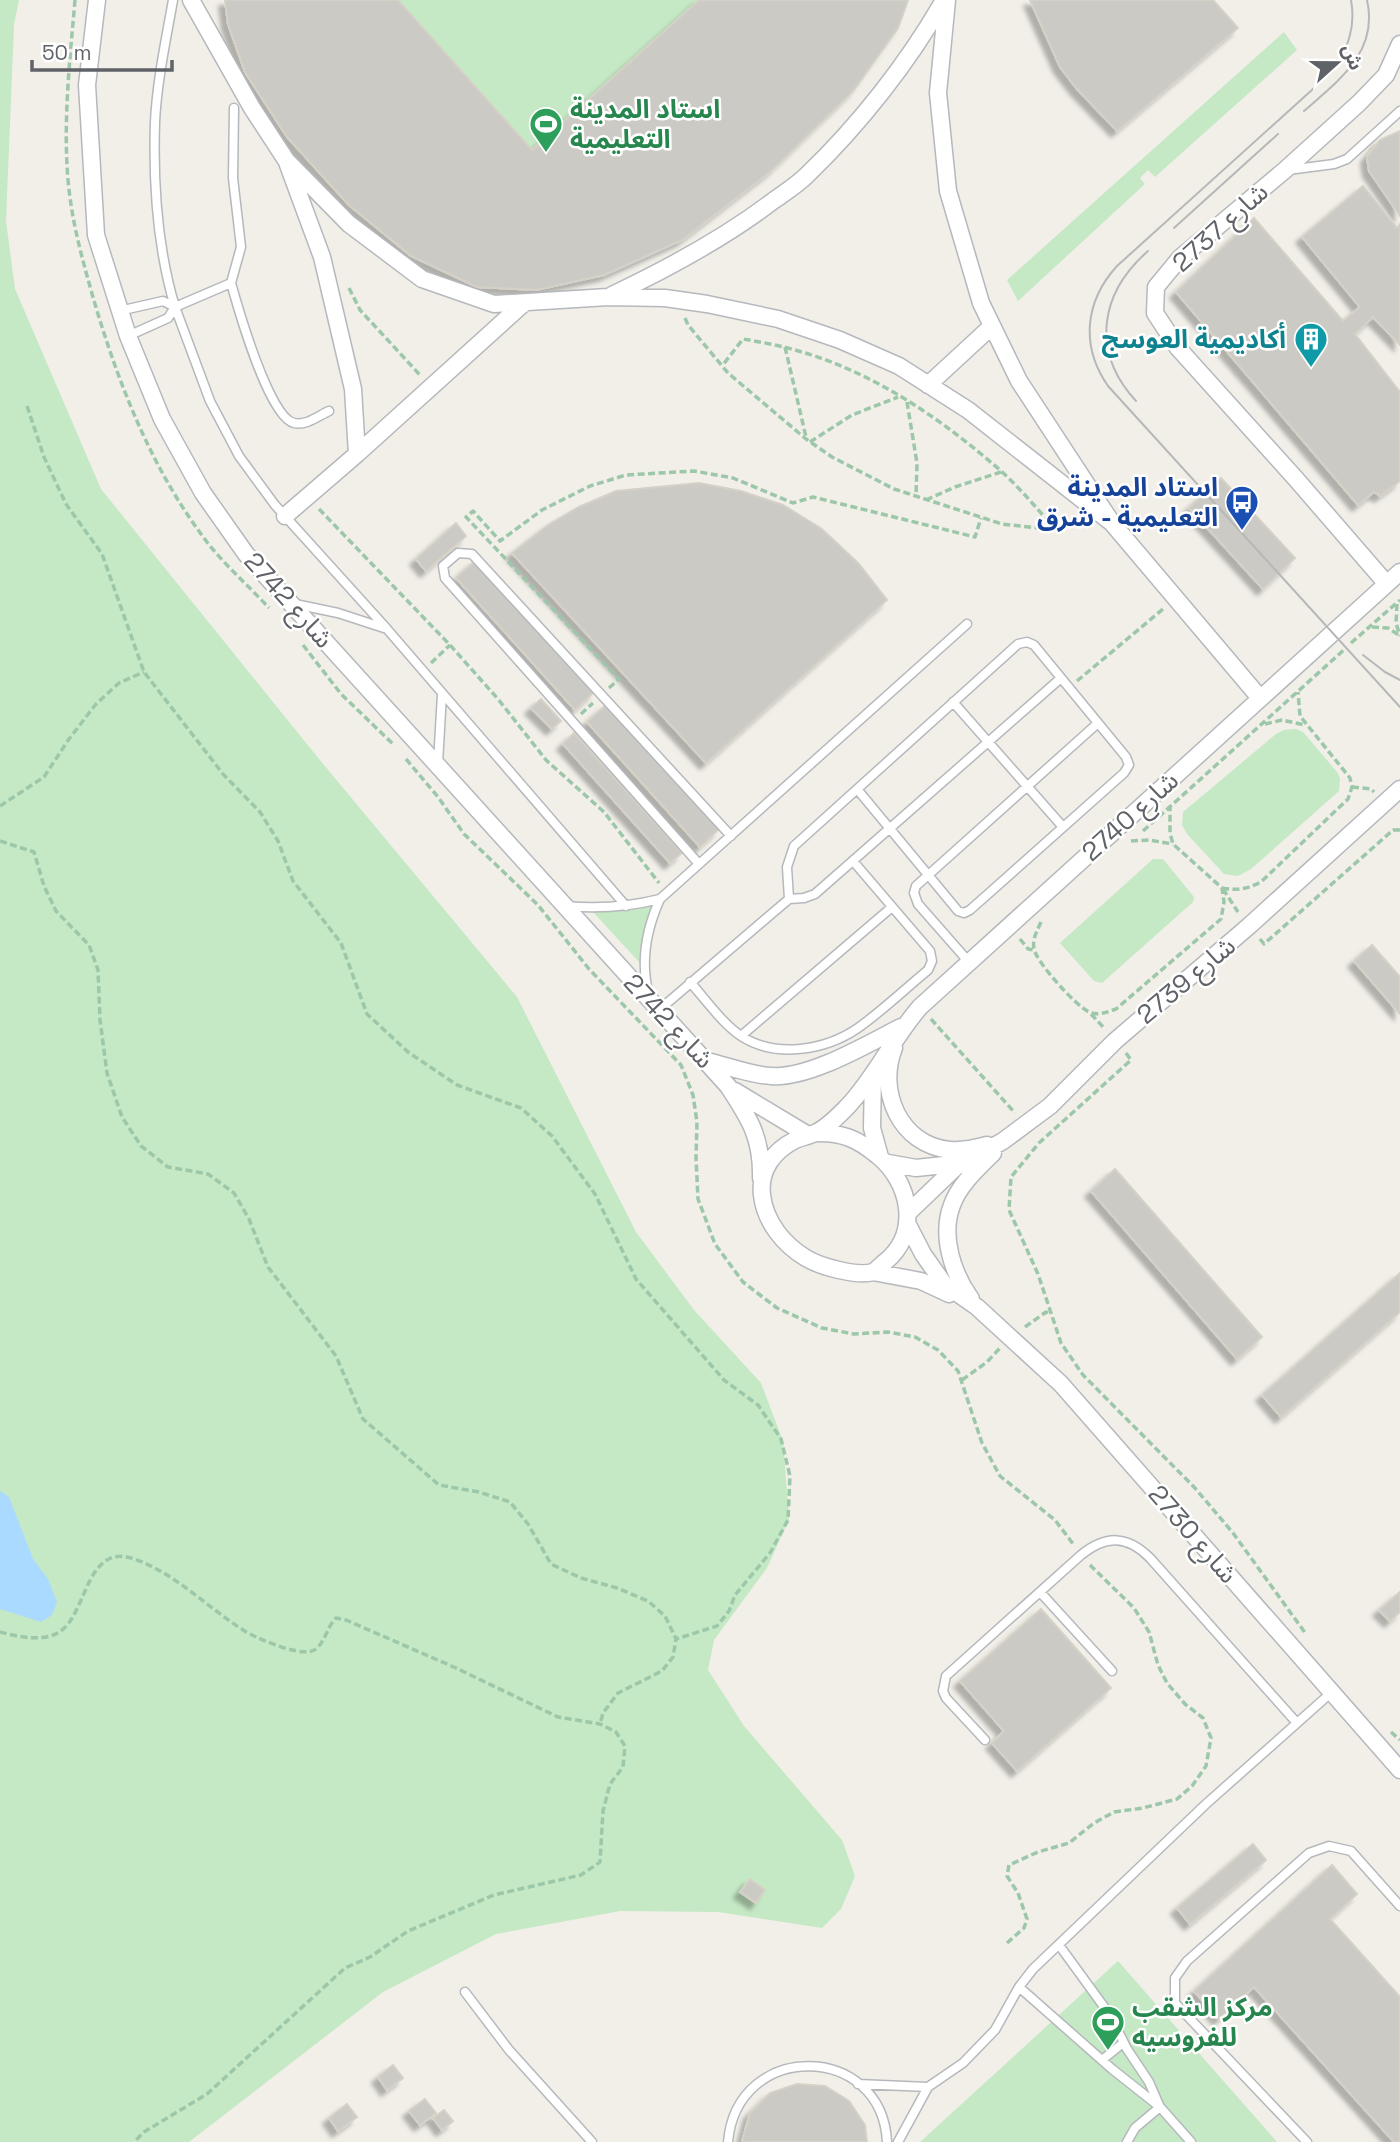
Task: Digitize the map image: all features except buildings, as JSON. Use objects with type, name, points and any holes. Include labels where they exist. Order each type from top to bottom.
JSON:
[{"type":"street","name":"شارع 2742","points":[[97,0],[87,85],[90,177],[96,235],[119,311],[162,419],[203,493],[246,554],[728,1086],[751,1123],[758,1140],[762,1157],[761,1178]]},
{"type":"street","points":[[191,0],[252,108],[286,160],[349,224],[422,279],[494,304],[608,297],[677,300],[778,319],[840,340],[899,366],[968,410],[1112,523]]},
{"type":"street","points":[[608,297],[678,263],[751,218],[806,176],[894,77],[946,0]]},
{"type":"street","points":[[946,0],[938,93],[948,191],[981,303],[1019,381],[1112,523],[1260,698]]},
{"type":"street","name":"شارع 2737","points":[[1386,583],[1178,348],[1155,313],[1157,287],[1180,258],[1285,170],[1386,75],[1400,44]]},
{"type":"street","points":[[286,160],[321,257],[353,389],[357,454]]},
{"type":"street","points":[[285,516],[524,303]]},
{"type":"street","points":[[928,385],[992,326]]},
{"type":"street","name":"شارع 2740","points":[[812,1134],[849,1104],[903,1026],[968,961],[1400,572]]},
{"type":"street","name":"شارع 2739","points":[[907,1218],[946,1176],[1003,1142],[1050,1106],[1115,1041],[1249,926],[1400,789]]},
{"type":"street","points":[[707,1061],[771,1076],[793,1073],[829,1063],[903,1026]]},
{"type":"street","points":[[903,1026],[890,1059],[887,1077],[891,1103],[904,1127],[925,1142],[949,1150],[1003,1142]]},
{"type":"street","points":[[873,1071],[872,1128],[884,1160]]},
{"type":"street","name":"شارع 2742","points":[[728,1086],[812,1134]]},
{"type":"street","points":[[812,1134],[847,1135],[862,1142],[884,1160],[899,1177],[904,1190],[907,1218],[902,1240],[893,1255],[873,1272],[818,1266],[800,1255],[778,1235],[764,1209],[761,1178],[779,1150],[812,1134]]},
{"type":"street","points":[[977,1307],[961,1284],[951,1259],[948,1233],[951,1206],[964,1185],[1003,1142]]},
{"type":"street","name":"شارع 2739","points":[[884,1160],[916,1168],[965,1163]]},
{"type":"street","name":"شارع 2730","points":[[907,1218],[923,1254],[944,1284],[977,1307],[1061,1384],[1400,1770]]},
{"type":"street","name":"شارع 2730","points":[[873,1272],[921,1281],[977,1307]]},
{"type":"lane","points":[[173,0],[155,120],[157,227],[163,270],[190,351],[216,412],[239,456],[285,516],[387,629],[626,906]]},
{"type":"lane","points":[[234,108],[233,178],[241,247],[231,283],[241,322],[264,380],[282,415],[292,423],[305,423],[329,411]]},
{"type":"lane","points":[[1285,170],[1334,164],[1347,159],[1400,111]]},
{"type":"lane","points":[[128,336],[167,318],[175,306],[231,283]]},
{"type":"lane","points":[[119,311],[163,301],[175,306]]},
{"type":"lane","points":[[699,864],[445,578],[443,566],[458,553],[472,554],[731,836]]},
{"type":"lane","points":[[292,603],[338,613],[387,629]]},
{"type":"lane","points":[[967,624],[663,897],[646,943],[646,974],[656,1007],[789,899],[814,894],[891,830],[1061,678]]},
{"type":"lane","points":[[789,899],[787,867],[794,846],[953,702],[1018,644],[1027,642],[1034,645],[1126,757],[1129,765],[1124,773],[964,913],[958,911],[857,789]]},
{"type":"lane","points":[[438,763],[442,694]]},
{"type":"lane","points":[[953,702],[1063,827]]},
{"type":"lane","points":[[968,961],[918,904],[914,893],[916,886],[1098,723]]},
{"type":"lane","points":[[690,982],[741,1036],[761,1045],[785,1051],[809,1048],[857,1029],[928,970],[932,961],[930,951],[853,861]]},
{"type":"lane","points":[[563,905],[602,908],[626,906],[663,897]]},
{"type":"lane","points":[[741,1036],[892,906]]},
{"type":"lane","points":[[985,1740],[946,1698],[946,1676],[1081,1555],[1093,1545],[1108,1540],[1124,1541],[1138,1547],[1297,1723]]},
{"type":"lane","points":[[1040,1592],[1112,1671]]},
{"type":"lane","points":[[898,2142],[928,2087],[963,2063],[995,2030],[1019,1987],[1033,1969],[1206,1804],[1333,1691]]},
{"type":"lane","points":[[1307,2142],[1175,2003],[1175,1978],[1187,1961],[1309,1853],[1329,1846],[1351,1851],[1400,1906]]},
{"type":"lane","points":[[1059,1945],[1110,2015],[1145,2075],[1160,2107]]},
{"type":"lane","points":[[1019,1987],[1160,2107],[1191,2142]]},
{"type":"lane","points":[[465,1992],[509,2050],[592,2142]]},
{"type":"lane","points":[[1102,2060],[1124,2043]]},
{"type":"lane","points":[[727,2142],[730,2125],[743,2098],[753,2086],[778,2071],[806,2065],[834,2070],[858,2084],[877,2105],[883,2119],[887,2142]]},
{"type":"lane","points":[[858,2084],[928,2087]]},
{"type":"lane","points":[[1127,2142],[1135,2128],[1160,2107]]},
{"type":"path","points":[[75,0],[68,85],[68,178],[75,237],[103,330],[131,408],[168,485],[202,536],[273,612]]},
{"type":"path","points":[[349,288],[360,310],[431,387]]},
{"type":"path","points":[[677,300],[688,325],[722,366],[791,428],[832,457],[924,500],[1002,524],[1056,530],[1001,472],[953,432],[907,400],[850,370],[785,347],[743,338],[722,366]]},
{"type":"path","points":[[785,347],[808,440]]},
{"type":"path","points":[[808,440],[852,415],[900,396]]},
{"type":"path","points":[[907,400],[917,463],[916,497]]},
{"type":"path","points":[[27,406],[44,457],[66,504],[102,554],[144,671],[223,774],[260,812],[278,841],[293,881],[341,943],[367,1014],[408,1052],[457,1085],[521,1108],[552,1136],[594,1194],[636,1279],[724,1380],[758,1405],[780,1439],[790,1476],[788,1520],[770,1553],[735,1595],[729,1611],[717,1626],[676,1639]]},
{"type":"path","points":[[572,721],[619,679],[466,517],[473,511],[500,541],[542,510],[590,486],[626,475],[694,471],[733,478],[793,503],[813,497],[975,537],[981,518]]},
{"type":"path","points":[[924,500],[1001,472]]},
{"type":"path","points":[[307,497],[450,645],[498,699],[546,760],[604,812],[637,853],[663,897]]},
{"type":"path","points":[[1069,688],[1175,599]]},
{"type":"path","points":[[1351,643],[1399,601]]},
{"type":"path","points":[[1399,601],[1396,623],[1400,636]]},
{"type":"path","points":[[1370,627],[1388,628],[1400,636]]},
{"type":"path","points":[[296,638],[348,701],[397,748]]},
{"type":"path","points":[[422,671],[450,645]]},
{"type":"path","points":[[1346,648],[1131,841],[1149,840],[1173,844],[1222,888],[1264,944],[1393,830],[1400,830]]},
{"type":"path","points":[[0,806],[44,777],[96,704],[119,683],[144,671]]},
{"type":"path","points":[[1222,888],[1248,888],[1261,882],[1348,799],[1352,787],[1346,770],[1307,726],[1298,707],[1298,692]]},
{"type":"path","points":[[1263,724],[1282,720],[1307,726]]},
{"type":"path","points":[[405,758],[438,797],[464,834],[538,905],[589,969],[681,1065],[693,1095],[697,1122],[698,1199],[715,1244],[743,1282],[777,1308],[822,1328],[854,1334],[888,1332],[915,1337],[938,1350],[958,1371],[982,1443],[1000,1476],[1055,1520],[1108,1585],[1135,1608],[1149,1632],[1158,1665],[1167,1683],[1185,1704],[1203,1718],[1211,1738],[1206,1766],[1192,1786],[1177,1799],[1114,1812],[1094,1823],[1069,1843],[1038,1852],[1009,1865],[1007,1876],[1018,1893],[1027,1919],[1024,1928],[1007,1942]]},
{"type":"path","points":[[1170,807],[1170,833],[1173,844]]},
{"type":"path","points":[[0,841],[34,852],[44,886],[56,911],[89,945],[98,970],[100,1020],[107,1073],[122,1117],[141,1146],[168,1167],[208,1174],[234,1193],[249,1219],[268,1267],[336,1356],[363,1419],[439,1485],[479,1492],[510,1502],[528,1524],[551,1564],[581,1578],[617,1588],[648,1601],[665,1616],[676,1639],[673,1657],[662,1671],[618,1693],[603,1713],[600,1724]]},
{"type":"path","points":[[1090,1012],[1102,1014],[1116,1009],[1221,919],[1224,902],[1222,888]]},
{"type":"path","points":[[1042,920],[1033,938],[1034,950],[1040,961],[1077,1004],[1090,1012],[1131,1060],[1038,1143],[1012,1177],[1009,1210],[1038,1274],[1061,1343],[1083,1375],[1194,1487],[1233,1533],[1309,1639]]},
{"type":"path","points":[[920,1007],[1026,1126]]},
{"type":"path","points":[[0,1632],[45,1638],[62,1630],[77,1612],[86,1586],[99,1566],[111,1558],[131,1557],[170,1577],[250,1634],[293,1651],[308,1652],[316,1649],[336,1618],[346,1620],[456,1668],[558,1717],[600,1724],[616,1732],[625,1746],[623,1767],[610,1784],[603,1811],[600,1862],[581,1875],[494,1895],[408,1931],[370,1957],[345,1968],[207,2094],[144,2132],[134,2142]]},
{"type":"path","points":[[1384,1725],[1400,1740]]},
{"type":"green space","points":[[0,0],[19,0],[14,25],[6,221],[15,289],[101,489],[319,759],[517,997],[636,1232],[694,1310],[761,1383],[783,1441],[789,1519],[767,1568],[714,1640],[708,1670],[744,1726],[842,1840],[855,1876],[841,1909],[822,1928],[718,1912],[620,1911],[496,1934],[383,1992],[189,2142],[0,2142]]},
{"type":"green space","name":"استاد المدينة التعليمية","points":[[225,0],[908,0],[898,28],[853,91],[771,171],[682,240],[604,275],[536,290],[477,287],[411,256],[349,205]]},
{"type":"green space","points":[[1284,32],[1297,50],[1155,177],[1148,170],[1140,178],[1145,184],[1018,301],[1007,280]]},
{"type":"green space","points":[[1296,729],[1303,732],[1338,773],[1339,791],[1251,869],[1238,876],[1224,874],[1187,834],[1182,825],[1183,812],[1276,734]]},
{"type":"green space","points":[[1153,859],[1163,859],[1194,897],[1193,902],[1102,983],[1094,981],[1060,943]]},
{"type":"green space","points":[[652,904],[644,930],[640,963],[593,912],[624,911]]},
{"type":"green space","name":"مركز الشقب للفروسيه","points":[[1118,1961],[1277,2142],[920,2142]]},
{"type":"water","points":[[0,1491],[9,1497],[33,1559],[48,1579],[57,1602],[52,1615],[41,1622],[0,1609]]},
{"type":"tram line","points":[[1351,0],[1350,36],[1334,70],[1117,266],[1098,294],[1090,324],[1090,340],[1099,371],[1108,386],[1400,707]]},
{"type":"tram line","points":[[1304,111],[1342,76],[1361,50],[1367,35],[1367,0]]},
{"type":"tram line","points":[[1174,228],[1278,134]]},
{"type":"tram line","points":[[1136,401],[1112,363],[1107,343],[1107,324],[1111,304],[1119,286],[1148,251]]},
{"type":"tram line","points":[[1363,655],[1400,680]]},
{"type":"place","name":"استاد المدينة التعليمية","points":[[546,154]]},
{"type":"place","name":"أكاديمية العوسج","points":[[1311,369]]},
{"type":"place","name":"استاد المدينة التعليمية - شرق","points":[[1242,532]]},
{"type":"place","name":"مركز الشقب للفروسيه","points":[[1108,2052]]}]
